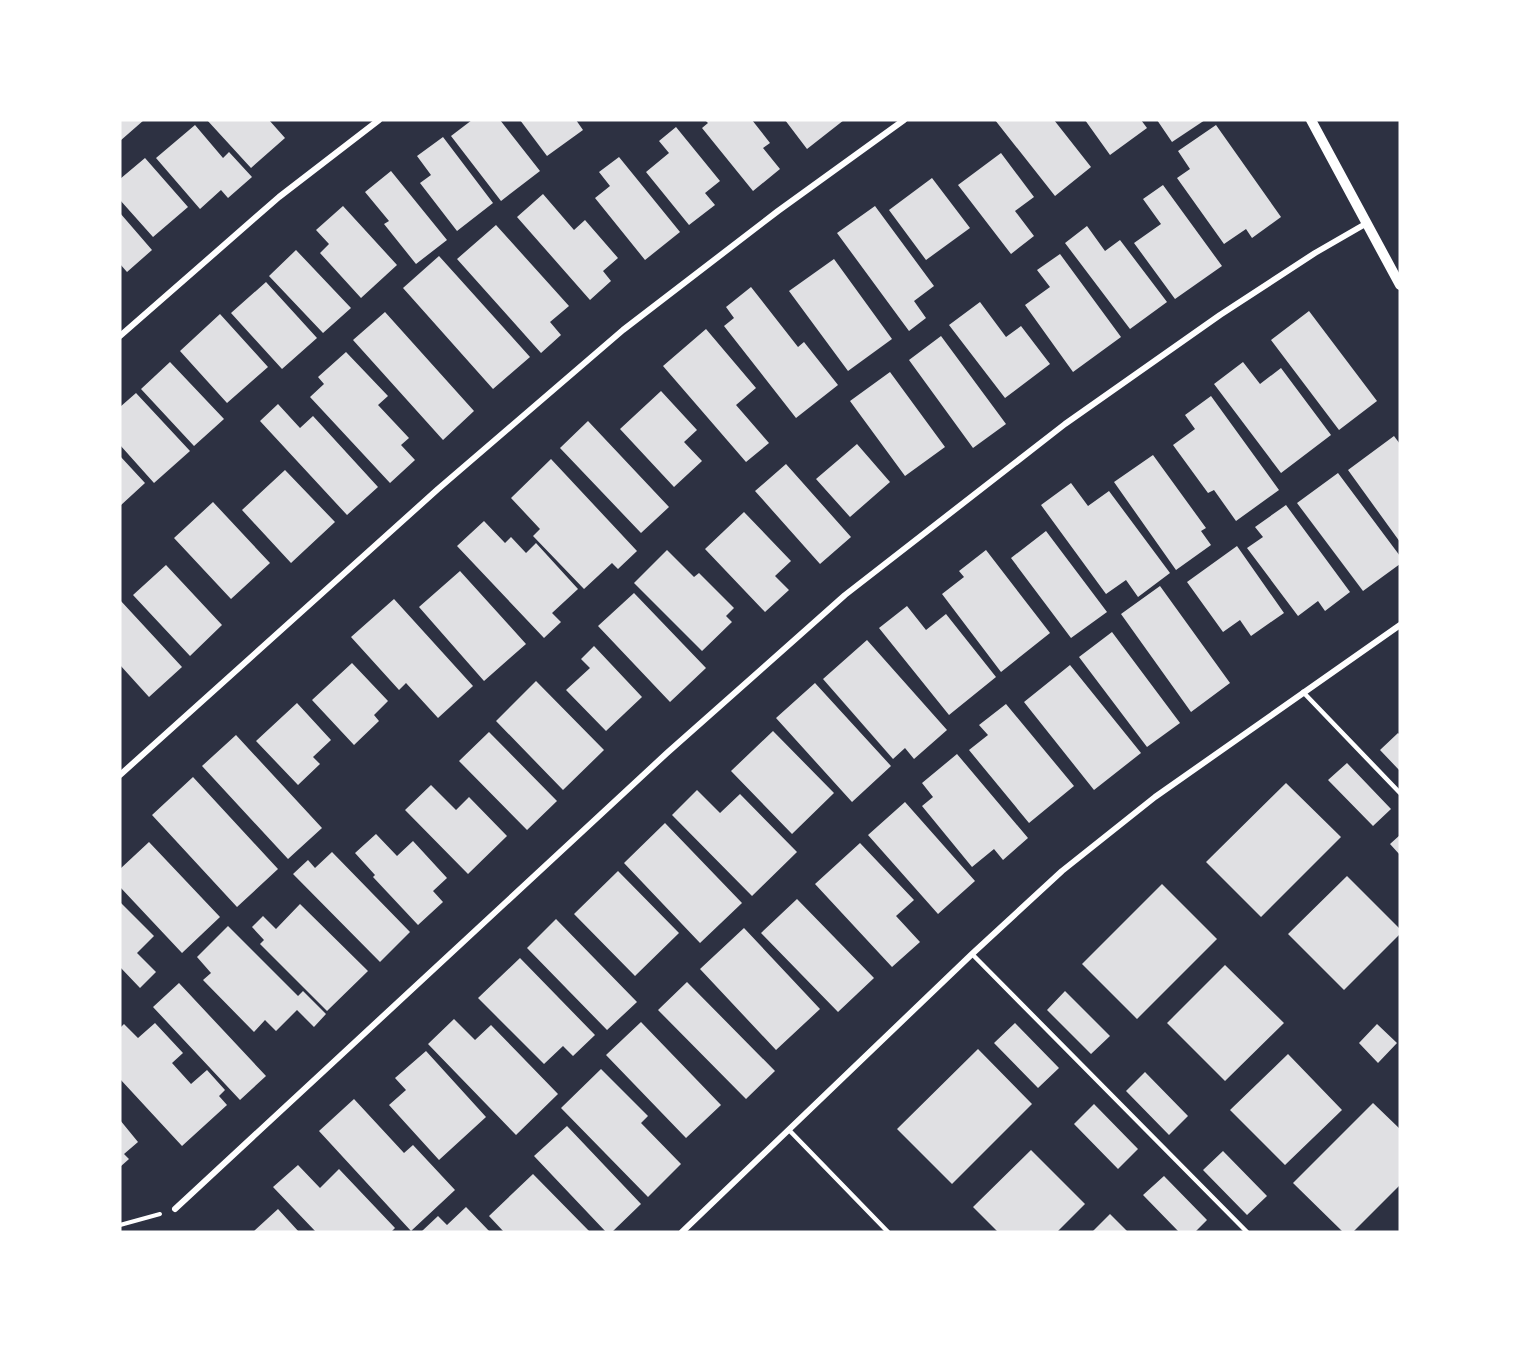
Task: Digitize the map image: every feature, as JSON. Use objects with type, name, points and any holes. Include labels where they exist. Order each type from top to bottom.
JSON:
[{"type":"street","points":[[120,336],[279,197],[379,120]]},
{"type":"street","points":[[120,775],[438,489],[623,330],[778,211],[904,120]]},
{"type":"street","points":[[1311,120],[1400,285]]},
{"type":"street","points":[[175,1209],[667,753],[845,595],[1065,424],[1230,309],[1315,253],[1367,223]]},
{"type":"street","points":[[682,1232],[972,954],[1062,871],[1137,812],[1400,625]]},
{"type":"lane","points":[[1303,692],[1400,793]]},
{"type":"lane","points":[[972,954],[1246,1232]]},
{"type":"lane","points":[[789,1130],[888,1232]]},
{"type":"path","points":[[120,1225],[175,1209]]},
{"type":"building","points":[[120,120],[144,120],[120,141]]},
{"type":"building","points":[[207,120],[269,120],[285,138],[251,168]]},
{"type":"building","points":[[472,120],[500,120],[540,171],[501,201],[451,136]]},
{"type":"building","points":[[520,120],[576,120],[583,130],[547,156]]},
{"type":"building","points":[[705,120],[752,120],[770,143],[763,148],[780,169],[753,191],[702,128],[708,123]]},
{"type":"building","points":[[785,120],[844,120],[807,149]]},
{"type":"building","points":[[995,120],[1054,120],[1091,167],[1055,196]]},
{"type":"building","points":[[1085,120],[1141,120],[1147,128],[1110,155]]},
{"type":"building","points":[[1157,120],[1205,120],[1172,142]]},
{"type":"building","points":[[195,125],[223,158],[229,152],[252,177],[228,198],[221,190],[200,209],[156,158]]},
{"type":"building","points":[[1216,125],[1281,217],[1252,238],[1246,229],[1224,244],[1177,178],[1190,169],[1178,151]]},
{"type":"building","points":[[676,127],[720,181],[705,193],[715,205],[689,225],[646,172],[669,153],[659,141]]},
{"type":"building","points":[[443,137],[493,203],[457,231],[420,183],[431,175],[417,156]]},
{"type":"building","points":[[1001,153],[1034,197],[1015,211],[1034,236],[1011,254],[958,185]]},
{"type":"building","points":[[619,157],[680,232],[645,260],[595,198],[610,186],[599,172]]},
{"type":"building","points":[[145,158],[188,207],[153,237],[120,200],[120,179]]},
{"type":"building","points":[[391,171],[447,240],[416,264],[384,224],[389,221],[365,192]]},
{"type":"building","points":[[932,178],[970,228],[926,260],[889,210]]},
{"type":"building","points":[[1163,185],[1222,266],[1175,299],[1134,243],[1161,224],[1143,199]]},
{"type":"building","points":[[543,194],[574,230],[585,220],[618,258],[603,271],[611,281],[590,300],[517,217]]},
{"type":"building","points":[[343,206],[397,265],[361,298],[320,253],[329,244],[316,230]]},
{"type":"building","points":[[875,206],[934,286],[914,301],[926,318],[909,331],[837,233]]},
{"type":"building","points":[[120,213],[152,250],[127,272],[120,264]]},
{"type":"building","points":[[496,225],[569,306],[550,322],[561,335],[541,353],[457,259]]},
{"type":"building","points":[[1087,226],[1105,251],[1120,240],[1167,302],[1130,329],[1065,243]]},
{"type":"building","points":[[296,250],[351,308],[323,333],[269,276]]},
{"type":"building","points":[[1060,254],[1121,337],[1073,372],[1025,305],[1050,287],[1037,270]]},
{"type":"building","points":[[439,256],[530,357],[493,389],[403,288]]},
{"type":"building","points":[[834,259],[892,339],[848,371],[789,291]]},
{"type":"building","points":[[266,282],[317,338],[282,369],[231,313]]},
{"type":"building","points":[[751,287],[798,347],[804,342],[838,385],[796,418],[724,326],[734,318],[726,307]]},
{"type":"building","points":[[980,302],[1006,337],[1021,326],[1050,364],[1005,398],[949,325]]},
{"type":"building","points":[[1309,311],[1377,401],[1339,430],[1271,340]]},
{"type":"building","points":[[385,312],[474,411],[443,440],[353,340]]},
{"type":"building","points":[[220,314],[268,367],[227,403],[180,351]]},
{"type":"building","points":[[706,329],[756,388],[736,405],[769,443],[746,462],[663,366]]},
{"type":"building","points":[[941,336],[1006,424],[973,448],[909,360]]},
{"type":"building","points":[[346,352],[388,396],[378,405],[409,438],[401,445],[415,460],[390,483],[310,397],[324,384],[318,377]]},
{"type":"building","points":[[170,362],[224,419],[194,446],[141,389]]},
{"type":"building","points":[[1243,362],[1260,384],[1281,368],[1331,435],[1281,473],[1214,384]]},
{"type":"building","points":[[890,372],[945,447],[905,476],[850,401]]},
{"type":"building","points":[[661,391],[697,430],[684,442],[702,461],[674,487],[620,429]]},
{"type":"building","points":[[136,393],[190,451],[154,483],[120,445],[120,407]]},
{"type":"building","points":[[1211,396],[1279,490],[1236,521],[1214,490],[1208,493],[1173,445],[1195,429],[1185,415]]},
{"type":"building","points":[[278,404],[300,428],[313,416],[378,487],[347,515],[260,421]]},
{"type":"building","points":[[588,421],[669,507],[641,533],[560,448]]},
{"type":"building","points":[[1394,436],[1400,444],[1400,542],[1348,470]]},
{"type":"building","points":[[857,444],[890,482],[850,517],[816,479]]},
{"type":"building","points":[[1153,455],[1206,528],[1201,531],[1211,545],[1176,570],[1114,482]]},
{"type":"building","points":[[120,456],[145,483],[120,506]]},
{"type":"building","points":[[551,459],[637,551],[618,569],[612,563],[584,589],[533,536],[540,529],[511,498]]},
{"type":"building","points":[[786,464],[851,537],[820,564],[755,491]]},
{"type":"building","points":[[285,470],[335,522],[291,563],[242,510]]},
{"type":"building","points":[[1338,473],[1400,556],[1400,564],[1363,591],[1297,503]]},
{"type":"building","points":[[1071,483],[1088,506],[1109,491],[1170,573],[1138,597],[1126,580],[1106,594],[1041,505]]},
{"type":"building","points":[[213,502],[270,563],[231,599],[174,538]]},
{"type":"building","points":[[1286,505],[1350,592],[1325,611],[1318,601],[1298,616],[1247,548],[1263,537],[1255,527]]},
{"type":"building","points":[[744,512],[791,561],[775,576],[789,590],[765,612],[705,549]]},
{"type":"building","points":[[484,521],[505,543],[511,537],[526,553],[536,543],[578,589],[552,613],[561,622],[544,638],[457,546]]},
{"type":"building","points":[[1046,531],[1107,612],[1071,638],[1011,558]]},
{"type":"building","points":[[1237,546],[1284,613],[1251,636],[1240,620],[1223,632],[1187,582]]},
{"type":"building","points":[[667,550],[694,577],[699,573],[734,608],[726,616],[732,622],[702,651],[634,583]]},
{"type":"building","points":[[986,550],[1050,633],[1001,672],[942,594],[964,577],[959,571]]},
{"type":"building","points":[[166,565],[222,625],[190,656],[133,595]]},
{"type":"building","points":[[460,571],[526,644],[484,681],[419,607]]},
{"type":"building","points":[[1160,586],[1230,683],[1191,712],[1121,614]]},
{"type":"building","points":[[634,593],[706,668],[670,702],[598,626]]},
{"type":"building","points":[[394,599],[473,686],[438,718],[406,683],[399,690],[351,637]]},
{"type":"building","points":[[120,600],[182,667],[149,697],[120,665]]},
{"type":"building","points":[[907,606],[926,630],[946,614],[996,677],[949,715],[879,628]]},
{"type":"building","points":[[1112,632],[1180,723],[1147,747],[1079,657]]},
{"type":"building","points":[[867,640],[947,730],[914,759],[905,748],[893,759],[823,679]]},
{"type":"building","points":[[594,646],[642,697],[606,731],[566,690],[590,668],[581,659]]},
{"type":"building","points":[[352,663],[388,701],[374,715],[379,721],[354,745],[312,700]]},
{"type":"building","points":[[1070,665],[1141,753],[1094,790],[1024,702]]},
{"type":"building","points":[[536,681],[604,750],[563,790],[496,721]]},
{"type":"building","points":[[815,683],[891,766],[852,802],[776,718]]},
{"type":"building","points":[[297,703],[331,740],[313,757],[320,764],[298,785],[256,741]]},
{"type":"building","points":[[1006,704],[1074,786],[1029,823],[969,750],[988,735],[979,725]]},
{"type":"building","points":[[773,731],[834,793],[792,834],[731,771]]},
{"type":"building","points":[[489,732],[557,801],[527,830],[459,761]]},
{"type":"building","points":[[1398,733],[1400,735],[1400,771],[1380,750]]},
{"type":"building","points":[[236,735],[322,828],[288,859],[202,766]]},
{"type":"building","points":[[957,754],[1028,838],[1003,860],[994,849],[972,867],[922,806],[933,797],[922,783]]},
{"type":"building","points":[[1347,763],[1391,809],[1373,826],[1328,780]]},
{"type":"building","points":[[193,777],[278,869],[237,907],[152,815]]},
{"type":"building","points":[[1286,783],[1341,837],[1261,917],[1206,862]]},
{"type":"building","points":[[431,785],[456,810],[469,797],[507,836],[468,874],[405,810]]},
{"type":"building","points":[[697,790],[720,813],[740,794],[797,852],[752,896],[672,815]]},
{"type":"building","points":[[905,802],[975,881],[938,914],[868,835]]},
{"type":"building","points":[[665,823],[742,903],[700,943],[624,863]]},
{"type":"building","points":[[376,834],[397,856],[413,841],[447,878],[433,891],[443,902],[418,925],[373,877],[375,875],[355,853]]},
{"type":"building","points":[[1400,835],[1400,855],[1390,844]]},
{"type":"building","points":[[149,842],[220,917],[182,953],[120,887],[120,869]]},
{"type":"building","points":[[860,843],[914,900],[896,916],[920,942],[892,967],[815,884]]},
{"type":"building","points":[[332,852],[410,932],[380,962],[293,874],[308,860],[315,868]]},
{"type":"building","points":[[618,871],[679,933],[635,976],[574,914]]},
{"type":"building","points":[[1347,876],[1400,929],[1400,934],[1344,990],[1288,934]]},
{"type":"building","points":[[1162,884],[1217,939],[1137,1019],[1082,964]]},
{"type":"building","points":[[797,899],[874,978],[838,1012],[761,933]]},
{"type":"building","points":[[120,902],[154,936],[137,953],[156,972],[140,988],[120,967]]},
{"type":"building","points":[[300,904],[368,971],[327,1011],[260,944],[264,940],[252,927],[263,916],[276,929]]},
{"type":"building","points":[[556,919],[637,1002],[607,1030],[527,948]]},
{"type":"building","points":[[228,926],[298,996],[303,991],[326,1014],[314,1027],[297,1010],[276,1031],[265,1020],[254,1032],[203,980],[211,973],[197,957]]},
{"type":"building","points":[[744,928],[820,1009],[776,1050],[700,969]]},
{"type":"building","points":[[520,958],[595,1035],[573,1056],[563,1046],[544,1064],[478,998]]},
{"type":"building","points":[[1225,965],[1284,1023],[1225,1081],[1167,1023]]},
{"type":"building","points":[[687,982],[775,1071],[746,1099],[658,1010]]},
{"type":"building","points":[[179,983],[266,1076],[240,1100],[153,1007]]},
{"type":"building","points":[[1065,991],[1110,1036],[1091,1054],[1047,1010]]},
{"type":"building","points":[[454,1019],[475,1040],[491,1025],[558,1094],[516,1135],[428,1044]]},
{"type":"building","points":[[641,1022],[721,1105],[686,1138],[606,1055]]},
{"type":"building","points":[[155,1023],[183,1053],[172,1063],[191,1084],[207,1070],[225,1090],[219,1096],[227,1105],[182,1146],[120,1079],[120,1028],[124,1024],[138,1038]]},
{"type":"building","points":[[1015,1023],[1059,1068],[1038,1088],[994,1043]]},
{"type":"building","points":[[1377,1024],[1397,1043],[1378,1063],[1359,1043]]},
{"type":"building","points":[[978,1049],[1032,1104],[952,1184],[897,1129]]},
{"type":"building","points":[[426,1051],[486,1117],[439,1160],[389,1105],[406,1090],[395,1078]]},
{"type":"building","points":[[1288,1054],[1342,1110],[1285,1165],[1230,1110]]},
{"type":"building","points":[[601,1069],[648,1116],[641,1123],[681,1164],[648,1197],[561,1108]]},
{"type":"building","points":[[1145,1072],[1188,1116],[1169,1135],[1126,1091]]},
{"type":"building","points":[[354,1099],[404,1153],[413,1145],[455,1190],[411,1231],[319,1131]]},
{"type":"building","points":[[1373,1103],[1400,1129],[1400,1185],[1353,1232],[1343,1232],[1293,1183]]},
{"type":"building","points":[[1094,1104],[1138,1149],[1118,1169],[1074,1124]]},
{"type":"building","points":[[120,1120],[138,1142],[124,1154],[129,1159],[120,1167]]},
{"type":"building","points":[[567,1126],[641,1204],[612,1232],[606,1232],[534,1156]]},
{"type":"building","points":[[1031,1150],[1085,1204],[1057,1232],[998,1232],[973,1207]]},
{"type":"building","points":[[1223,1151],[1267,1196],[1247,1215],[1203,1170]]},
{"type":"building","points":[[298,1165],[320,1188],[339,1169],[395,1228],[391,1232],[316,1232],[273,1187]]},
{"type":"building","points":[[533,1174],[590,1232],[504,1232],[489,1216]]},
{"type":"building","points":[[1164,1176],[1207,1220],[1195,1232],[1179,1232],[1143,1195]]},
{"type":"building","points":[[466,1207],[490,1232],[421,1232],[438,1216],[447,1225]]},
{"type":"building","points":[[278,1209],[299,1232],[253,1232]]},
{"type":"building","points":[[1110,1214],[1128,1232],[1092,1232]]}]
